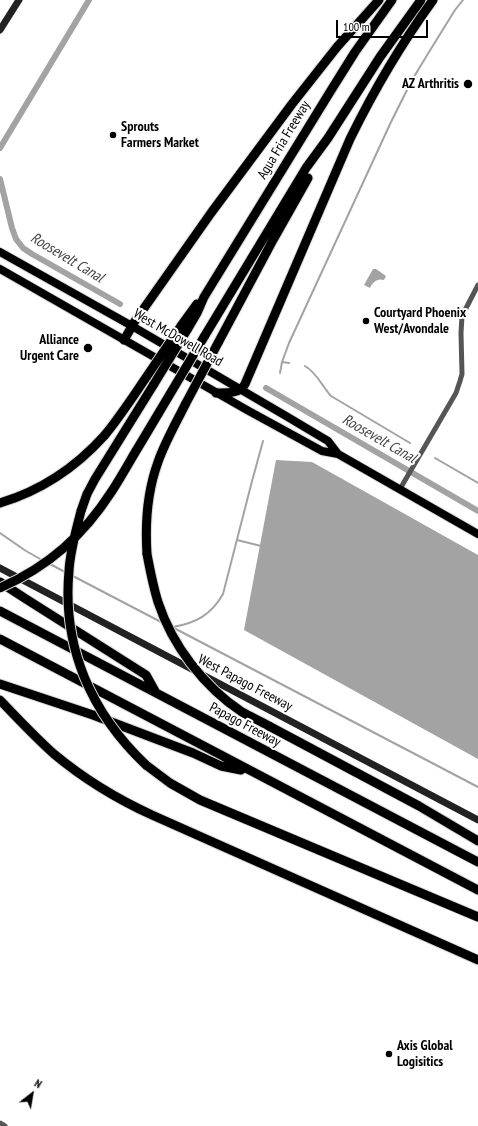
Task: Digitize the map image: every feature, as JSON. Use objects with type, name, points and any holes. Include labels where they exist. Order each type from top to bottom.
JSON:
[{"type":"highway","points":[[124,340],[134,321],[211,213],[292,104],[337,47],[379,0]]},
{"type":"highway","name":"Agua Fria Freeway","points":[[184,328],[192,309],[204,297],[355,52],[392,0]]},
{"type":"highway","points":[[0,588],[23,577],[56,555],[78,534],[113,490],[306,168],[328,138],[369,73],[421,0]]},
{"type":"highway","points":[[216,393],[236,392],[243,389],[246,384],[339,163],[367,104],[397,52],[433,0]]},
{"type":"highway","points":[[328,138],[167,439],[153,476],[147,516],[147,554],[151,574],[158,603],[172,634],[200,675],[226,700],[242,712],[419,806],[478,841]]},
{"type":"highway","points":[[0,503],[32,490],[59,475],[89,451],[105,435],[184,328]]},
{"type":"highway","points":[[184,328],[154,384],[95,479],[87,494],[81,511],[72,547],[68,582],[70,622],[76,655],[89,689],[110,724],[127,746],[146,765],[170,783],[200,800],[478,917]]},
{"type":"highway","points":[[0,582],[146,675],[156,694]]},
{"type":"highway","name":"Papago Freeway","points":[[0,611],[478,862]]},
{"type":"highway","points":[[0,640],[478,890]]},
{"type":"highway","points":[[0,684],[107,720],[193,753],[221,766],[250,771]]},
{"type":"highway","points":[[0,700],[30,732],[54,754],[98,786],[120,799],[478,960]]},
{"type":"main road","points":[[0,30],[18,0]]},
{"type":"main road","name":"West McDowell Road","points":[[0,252],[132,326],[328,441],[338,454]]},
{"type":"main road","name":"West McDowell Road","points":[[0,269],[216,393],[322,451],[338,454],[478,534]]},
{"type":"main road","name":"West Papago Freeway","points":[[0,568],[478,820]]},
{"type":"street","points":[[400,489],[459,386],[462,374],[460,333],[462,316],[478,285]]},
{"type":"street","points":[[0,1123],[5,1126]]},
{"type":"shaded area","points":[[373,269],[376,269],[386,276],[384,280],[376,281],[372,284],[370,288],[364,285]]},
{"type":"shaded area","points":[[276,460],[312,462],[478,555],[478,759],[244,630]]},
{"type":"waterway","name":"Roosevelt Canal","points":[[0,148],[89,0]]},
{"type":"waterway","points":[[280,373],[282,362],[289,343],[391,122],[412,80],[455,10],[463,0]]},
{"type":"waterway","name":"Roosevelt Canal","points":[[0,179],[12,228],[16,239],[23,248],[120,304]]},
{"type":"waterway","points":[[282,362],[289,363]]},
{"type":"waterway","points":[[305,366],[316,376],[331,396],[410,443]]},
{"type":"waterway","name":"Roosevelt Canal","points":[[266,388],[478,511]]},
{"type":"waterway","points":[[173,627],[189,623],[202,617],[208,613],[223,594],[263,441]]},
{"type":"waterway","points":[[435,458],[478,483]]},
{"type":"waterway","points":[[0,533],[42,560]]},
{"type":"waterway","points":[[237,540],[261,546]]},
{"type":"waterway","points":[[48,563],[65,572]]},
{"type":"waterway","points":[[71,575],[161,622]]},
{"type":"waterway","points":[[172,627],[478,787]]},
{"type":"place","name":"AZ Arthritis","points":[[468,84]]},
{"type":"place","name":"Sprouts Farmers Market","points":[[113,135]]},
{"type":"place","name":"Courtyard Phoenix West/Avondale","points":[[366,321]]},
{"type":"place","name":"Alliance Urgent Care","points":[[88,348]]},
{"type":"place","name":"Axis Global Logisitics","points":[[389,1054]]}]
